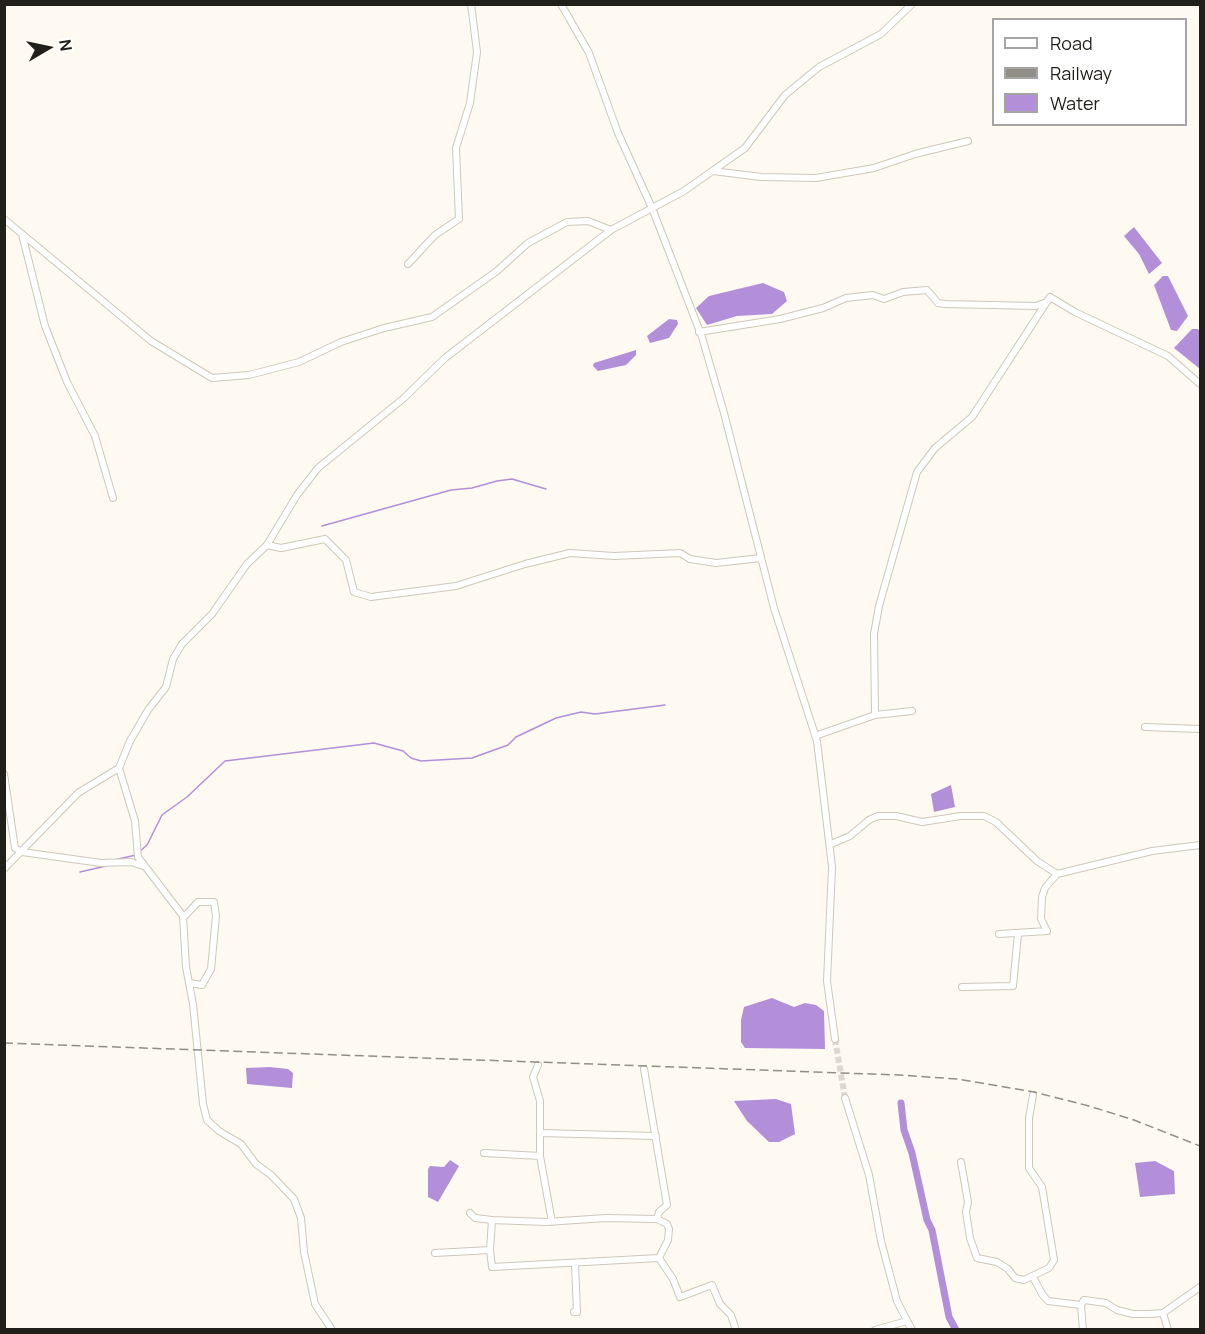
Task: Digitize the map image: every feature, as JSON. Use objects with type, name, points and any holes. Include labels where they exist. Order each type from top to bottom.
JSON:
[{"type":"street","points":[[408,264],[435,235],[459,219],[456,148],[470,104],[476,63],[477,40],[471,4]]},
{"type":"street","points":[[561,4],[589,53],[618,133],[652,208],[699,332],[724,413],[774,608],[815,736],[831,844],[827,981],[835,1039]]},
{"type":"street","points":[[4,869],[78,793],[119,768],[148,710],[166,687],[173,659],[182,644],[212,614],[247,564],[267,544],[278,524],[318,468],[404,398],[445,358],[611,230],[713,171],[745,148],[785,95],[819,67],[881,34],[912,4]]},
{"type":"street","points":[[713,171],[762,177],[816,178],[874,168],[968,141]]},
{"type":"street","points":[[4,219],[151,341],[212,378],[249,375],[299,362],[373,331],[432,316],[497,271],[528,243],[567,222],[588,221],[611,230]]},
{"type":"street","points":[[22,234],[45,326],[67,382],[95,436],[113,498]]},
{"type":"street","points":[[699,332],[742,323],[780,319],[823,308],[846,298],[873,295],[884,299],[903,292],[927,290],[938,303],[945,304],[1036,306],[1044,303]]},
{"type":"street","points":[[874,715],[874,634],[879,606],[917,472],[935,448],[972,417],[1044,303],[1050,297],[1075,312],[1156,349],[1181,365],[1200,384]]},
{"type":"street","points":[[267,544],[281,548],[325,538],[346,560],[354,592],[376,597],[465,584],[525,564],[570,554],[680,553],[706,562],[761,558]]},
{"type":"street","points":[[815,736],[874,715],[912,711]]},
{"type":"street","points":[[1145,728],[1200,729]]},
{"type":"street","points":[[119,768],[135,821],[138,854],[183,918],[183,938],[202,1104],[207,1120],[219,1131],[241,1144],[256,1164],[272,1175],[294,1199],[301,1218],[304,1252],[315,1304],[332,1329]]},
{"type":"street","points":[[4,774],[15,848],[22,852],[108,863],[130,862],[146,867]]},
{"type":"street","points":[[831,844],[850,836],[869,820],[878,816],[896,816],[922,822],[961,816],[984,816],[996,822],[1029,854],[1057,874]]},
{"type":"street","points":[[999,934],[1047,931],[1041,919],[1042,897],[1045,888],[1057,874],[1152,851],[1200,845]]},
{"type":"street","points":[[183,918],[198,902],[214,902],[216,916],[211,969],[202,985],[189,983]]},
{"type":"street","points":[[962,987],[1013,986],[1018,934]]},
{"type":"street","points":[[538,1065],[533,1077],[540,1101],[540,1156],[552,1222]]},
{"type":"street","points":[[644,1070],[667,1205],[659,1212],[657,1218]]},
{"type":"street","points":[[961,1162],[968,1202],[966,1212],[970,1238],[977,1258],[997,1262],[1008,1269],[1015,1278],[1024,1280],[1049,1268],[1054,1260],[1042,1187],[1029,1168],[1029,1118],[1033,1095]]},
{"type":"street","points":[[845,1098],[869,1175],[881,1241],[897,1301],[912,1329]]},
{"type":"street","points":[[540,1133],[656,1136]]},
{"type":"street","points":[[484,1153],[540,1156]]},
{"type":"street","points":[[470,1213],[475,1218],[492,1220],[552,1222],[606,1218],[657,1218],[667,1224],[669,1229],[668,1240],[659,1258]]},
{"type":"street","points":[[492,1220],[490,1250],[492,1267],[659,1258]]},
{"type":"street","points":[[435,1253],[490,1250]]},
{"type":"street","points":[[659,1258],[674,1279],[680,1297],[712,1285],[736,1329]]},
{"type":"street","points":[[573,1312],[577,1312],[575,1264]]},
{"type":"street","points":[[1033,1277],[1048,1301],[1081,1305]]},
{"type":"street","points":[[1083,1329],[1081,1305],[1084,1300],[1091,1300],[1133,1314],[1163,1313],[1200,1287]]},
{"type":"street","points":[[1163,1313],[1168,1329]]},
{"type":"street","points":[[875,1329],[907,1322]]},
{"type":"water","points":[[1134,227],[1162,263],[1149,274],[1139,254],[1124,236]]},
{"type":"water","points":[[1163,276],[1168,276],[1188,316],[1177,331],[1171,330],[1154,285]]},
{"type":"water","points":[[763,283],[784,292],[787,301],[772,314],[737,316],[707,325],[696,308],[709,296]]},
{"type":"water","points":[[669,319],[677,320],[678,324],[669,338],[650,343],[647,336]]},
{"type":"water","points":[[1192,329],[1198,329],[1200,332],[1200,369],[1174,348]]},
{"type":"water","points":[[636,350],[636,355],[626,365],[598,371],[593,366],[594,363]]},
{"type":"water","points":[[951,785],[955,807],[934,812],[931,794]]},
{"type":"water","points":[[772,998],[794,1007],[805,1003],[816,1005],[824,1011],[825,1049],[745,1048],[741,1042],[741,1020],[744,1007]]},
{"type":"water","points":[[246,1068],[288,1069],[293,1073],[292,1088],[247,1084]]},
{"type":"water","points":[[776,1099],[791,1104],[795,1134],[779,1142],[769,1142],[747,1121],[734,1101]]},
{"type":"water","points":[[450,1160],[459,1166],[438,1202],[428,1197],[428,1169],[430,1166],[444,1167]]},
{"type":"water","points":[[1155,1161],[1174,1171],[1175,1194],[1140,1197],[1135,1163]]},
{"type":"waterway","points":[[322,526],[451,490],[472,488],[497,481],[512,479],[546,489]]},
{"type":"waterway","points":[[139,852],[147,845],[162,815],[187,797],[225,761],[374,743],[403,751],[411,758],[421,761],[472,758],[508,745],[516,737],[556,718],[581,712],[595,714],[665,705]]},
{"type":"waterway","points":[[114,860],[136,855]]},
{"type":"waterway","points":[[80,872],[106,866]]},
{"type":"waterway","points":[[901,1103],[904,1130],[912,1153],[927,1220],[932,1230],[949,1317],[956,1330]]},
{"type":"tunnel","points":[[835,1039],[845,1098]]},
{"type":"railway","points":[[4,1043],[899,1075],[957,1079],[1034,1092],[1089,1106],[1134,1120],[1200,1146]]}]
